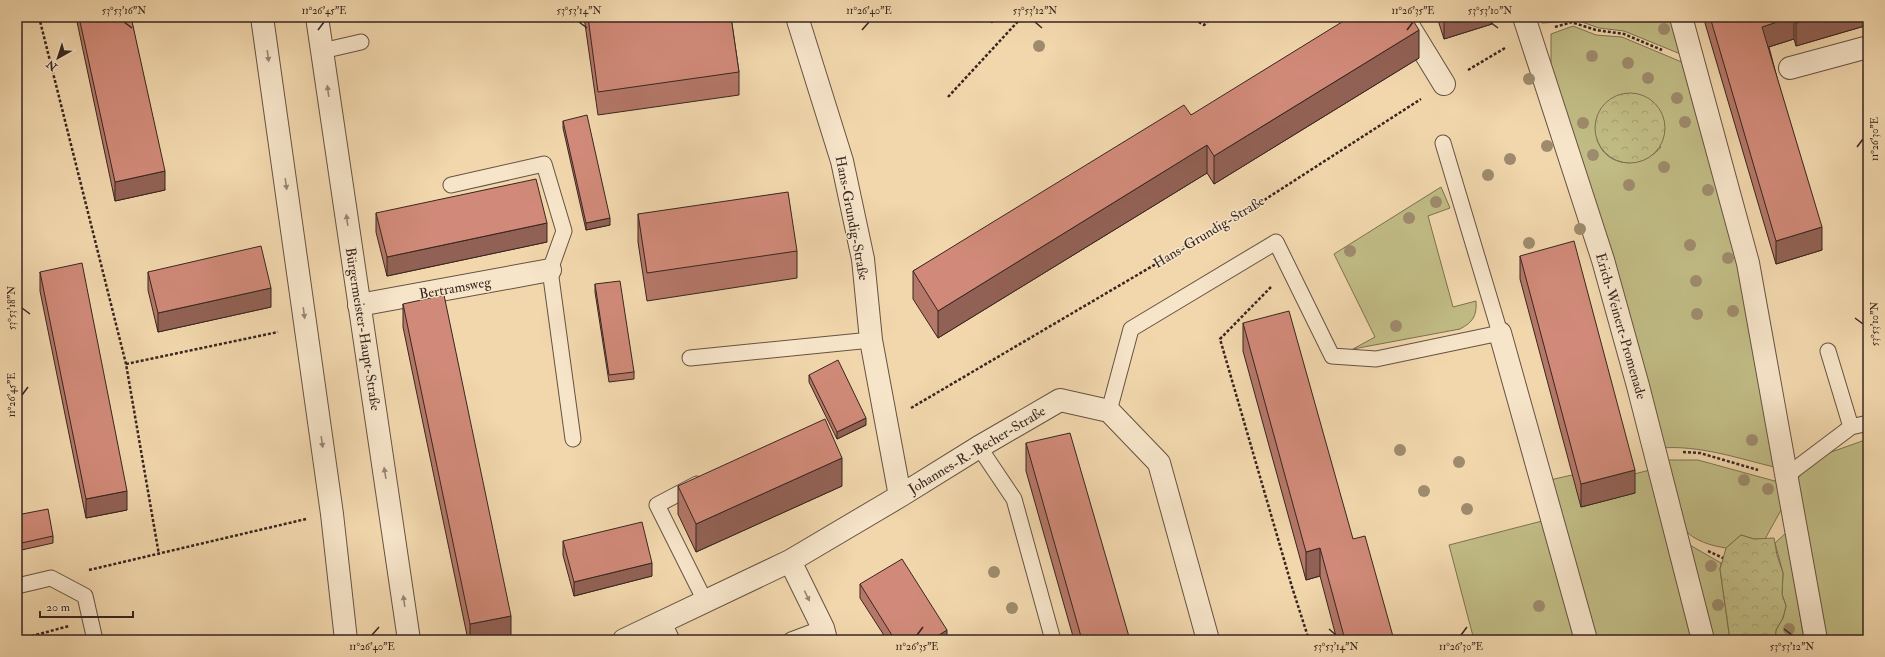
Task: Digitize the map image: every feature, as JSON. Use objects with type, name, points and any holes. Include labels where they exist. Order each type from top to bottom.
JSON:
[{"type":"street","points":[[262,17],[332,514],[346,640]]},
{"type":"street","name":"Bürgermeister-Haupt-Straße","points":[[317,17],[409,640]]},
{"type":"street","name":"Hans-Grundig-Straße","points":[[797,17],[842,161],[863,259],[871,340],[900,496]]},
{"type":"street","points":[[1403,17],[1444,84]]},
{"type":"street","points":[[1681,17],[1748,263],[1816,640]]},
{"type":"street","name":"Erich-Weinert-Promenade","points":[[1526,26],[1603,260],[1703,640]]},
{"type":"street","points":[[1790,68],[1868,47]]},
{"type":"street","name":"Bertramsweg","points":[[359,305],[550,270]]},
{"type":"street","points":[[1500,332],[1586,640]]},
{"type":"street","name":"Johannes-R.-Becher-Straße","points":[[624,640],[668,630],[705,601],[790,561],[1060,400],[1109,411]]},
{"type":"street","points":[[1109,411],[1159,463],[1208,640]]},
{"type":"street","points":[[790,561],[824,634]]},
{"type":"lane","points":[[322,51],[361,42]]},
{"type":"lane","points":[[1109,411],[1132,329],[1276,242],[1332,356],[1376,359],[1500,332],[1443,143]]},
{"type":"lane","points":[[451,185],[544,164],[564,231],[550,270],[573,439]]},
{"type":"lane","points":[[690,358],[871,340]]},
{"type":"lane","points":[[1828,351],[1851,428]]},
{"type":"lane","points":[[1786,476],[1851,428],[1868,423]]},
{"type":"lane","points":[[979,447],[1014,499],[1053,640]]},
{"type":"lane","points":[[705,601],[657,505],[710,477]]},
{"type":"lane","points":[[17,586],[51,578],[85,596],[95,640]]},
{"type":"lane","points":[[791,640],[824,634]]},
{"type":"path","points":[[39,17],[126,364],[158,555]]},
{"type":"path","points":[[948,98],[1022,17]]},
{"type":"path","points":[[1190,17],[1204,25],[1213,17]]},
{"type":"path","name":"Hans-Grundig-Straße","points":[[886,423],[1258,204],[1444,84],[1526,26],[1572,22],[1589,17]]},
{"type":"path","points":[[1572,22],[1596,30],[1624,34],[1694,64]]},
{"type":"path","points":[[1290,268],[1220,339],[1292,587],[1309,640]]},
{"type":"path","points":[[126,364],[306,326]]},
{"type":"path","points":[[1656,457],[1674,451],[1700,453],[1763,472],[1786,476]]},
{"type":"path","points":[[51,578],[158,555],[266,527],[332,514]]},
{"type":"path","points":[[17,640],[90,620]]},
{"type":"green space","points":[[1535,17],[1572,17],[1559,22],[1542,23]]},
{"type":"green space","points":[[1598,17],[1675,17],[1683,55],[1624,31],[1599,28],[1582,22]]},
{"type":"green space","points":[[1573,26],[1596,35],[1622,37],[1684,63],[1732,235],[1774,467],[1704,450],[1689,448],[1661,448],[1551,74],[1551,34]],"holes":[[[1597,140],[1661,147],[1655,153],[1641,161],[1625,163],[1610,157],[1602,150]]]},
{"type":"green space","points":[[1623,93],[1637,93],[1650,99],[1659,108],[1663,114],[1665,128],[1663,142],[1655,153],[1644,161],[1637,163],[1623,163],[1616,161],[1605,153],[1597,142],[1595,135],[1595,121],[1597,114],[1605,103],[1616,95]]},
{"type":"green space","points":[[1441,187],[1450,208],[1428,216],[1453,307],[1476,301],[1475,315],[1468,324],[1460,329],[1353,349],[1375,337],[1334,254]]},
{"type":"green space","points":[[1868,439],[1868,640],[1825,640],[1795,481],[1817,457]]},
{"type":"green space","points":[[1665,460],[1698,460],[1782,483],[1786,501],[1765,539],[1754,539],[1741,535],[1726,548],[1709,544],[1693,537],[1684,529]]},
{"type":"green space","points":[[1650,470],[1697,640],[1594,640],[1550,480],[1572,475],[1630,475]]},
{"type":"green space","points":[[1546,520],[1578,640],[1474,640],[1449,545]]},
{"type":"green space","points":[[1787,532],[1804,640],[1775,640],[1776,630],[1783,618],[1786,606],[1782,594],[1783,573],[1775,543]]},
{"type":"green space","points":[[1741,535],[1754,539],[1774,538],[1777,555],[1783,573],[1782,594],[1786,606],[1783,618],[1776,630],[1775,640],[1730,640],[1720,569],[1726,548]]},
{"type":"green space","points":[[1688,544],[1721,563],[1720,569],[1730,640],[1712,640]]},
{"type":"building","points":[[79,17],[131,17],[165,171],[115,182]]},
{"type":"building","points":[[588,17],[731,17],[739,72],[598,92]]},
{"type":"building","points":[[1350,17],[1411,17],[1419,30],[1214,156],[1207,145],[938,311],[913,271],[1184,105],[1191,115]]},
{"type":"building","points":[[1710,17],[1792,17],[1762,27],[1822,227],[1776,241]]},
{"type":"building","points":[[1794,17],[1817,17],[1796,23]]},
{"type":"building","points":[[587,115],[610,218],[586,223],[563,121]]},
{"type":"building","points":[[536,179],[547,223],[387,257],[376,213]]},
{"type":"building","points":[[788,192],[797,251],[647,273],[638,214]]},
{"type":"building","points":[[1574,241],[1635,470],[1581,484],[1520,256]]},
{"type":"building","points":[[261,246],[271,288],[158,313],[148,272]]},
{"type":"building","points":[[82,263],[127,491],[86,499],[40,272]]},
{"type":"building","points":[[620,281],[634,372],[609,375],[595,284]]},
{"type":"building","points":[[444,295],[511,616],[470,624],[403,304]]},
{"type":"building","points":[[1289,311],[1353,539],[1365,536],[1394,640],[1345,640],[1320,548],[1306,552],[1243,323]]},
{"type":"building","points":[[838,360],[866,418],[837,432],[809,375]]},
{"type":"building","points":[[825,419],[842,458],[696,524],[678,486]]},
{"type":"building","points":[[1070,433],[1130,640],[1082,640],[1026,443]]},
{"type":"building","points":[[48,509],[53,536],[17,544],[17,515]]},
{"type":"building","points":[[642,522],[652,563],[574,582],[563,541]]},
{"type":"building","points":[[902,559],[947,630],[931,640],[895,640],[860,584]]}]
